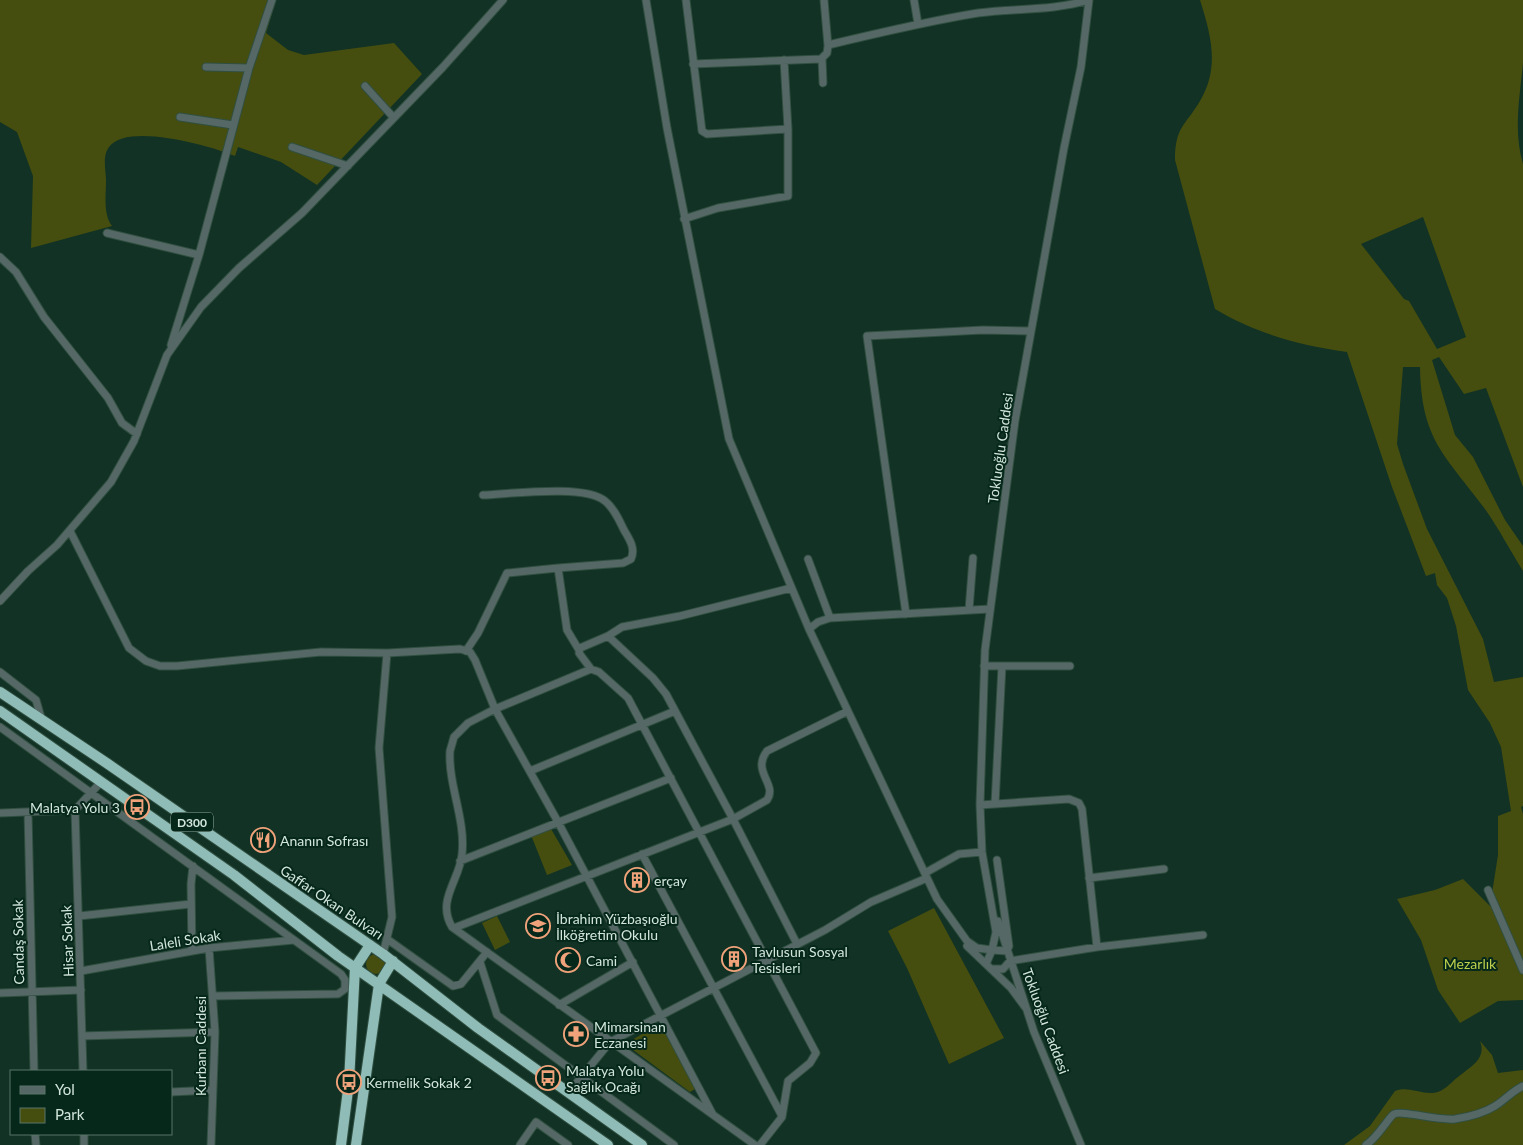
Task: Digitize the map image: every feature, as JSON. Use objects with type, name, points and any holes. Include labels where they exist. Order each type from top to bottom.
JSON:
[{"type":"highway","name":"Gaffar Okan Bulvarı","points":[[0,692],[108,764],[393,961],[478,1028],[642,1145]]},
{"type":"highway","name":"D300","points":[[0,711],[234,876],[355,968],[608,1145]]},
{"type":"highway","points":[[341,1145],[349,1082],[355,968],[370,945]]},
{"type":"highway","points":[[356,1145],[379,984],[393,961]]},
{"type":"street","points":[[0,602],[28,571],[70,531],[111,482],[124,462],[137,434],[170,350],[178,318],[199,255],[249,68],[272,0]]},
{"type":"street","points":[[170,350],[191,319],[213,294],[296,218],[348,166],[503,0]]},
{"type":"street","points":[[646,0],[665,119],[729,439],[809,629],[937,899],[966,944],[1011,988],[1027,1010]]},
{"type":"street","points":[[686,0],[700,128],[703,132],[707,134],[788,130]]},
{"type":"street","points":[[694,64],[822,58],[827,53],[828,45],[824,0]]},
{"type":"street","points":[[914,0],[918,24]]},
{"type":"street","points":[[828,45],[918,24],[998,11],[1062,6],[1089,0]]},
{"type":"street","name":"Tokluoğlu Caddesi","points":[[992,950],[996,935],[982,852],[980,805],[984,666],[1015,421],[1064,148],[1080,76],[1089,0]]},
{"type":"street","points":[[822,58],[823,83]]},
{"type":"street","points":[[684,219],[718,208],[788,196],[788,130],[784,60]]},
{"type":"street","points":[[206,67],[249,68]]},
{"type":"street","points":[[365,86],[394,118]]},
{"type":"street","points":[[180,117],[233,125]]},
{"type":"street","points":[[292,147],[348,166]]},
{"type":"street","points":[[107,233],[199,255]]},
{"type":"street","points":[[0,257],[16,272],[44,317],[108,398],[122,423],[137,434]]},
{"type":"street","points":[[906,614],[867,336],[983,330],[1031,331]]},
{"type":"street","points":[[466,651],[478,633],[507,573],[623,563],[631,558],[633,546],[609,504],[596,496],[554,491],[483,495]]},
{"type":"street","points":[[70,531],[129,648],[146,661],[160,666],[321,652],[387,653],[460,649],[466,651],[475,660],[495,710],[558,822],[714,1116]]},
{"type":"street","points":[[808,558],[830,618]]},
{"type":"street","points":[[969,610],[973,558]]},
{"type":"street","points":[[558,568],[567,630],[591,669],[598,672],[628,698],[768,959],[816,1053],[810,1063],[788,1081],[782,1117],[760,1145]]},
{"type":"street","points":[[579,650],[585,644],[608,636],[622,627],[680,616],[791,588]]},
{"type":"street","points":[[809,629],[818,622],[830,618],[990,609]]},
{"type":"street","points":[[608,636],[653,678],[675,711],[797,944]]},
{"type":"street","points":[[383,954],[392,908],[379,748],[387,653]]},
{"type":"street","points":[[984,666],[1070,666]]},
{"type":"street","points":[[995,804],[1002,666]]},
{"type":"street","points":[[591,669],[495,710],[464,726],[457,733],[451,745],[450,764],[461,835],[462,855],[446,905],[448,919],[454,928],[755,1145]]},
{"type":"street","points":[[0,672],[36,700],[42,721]]},
{"type":"street","points":[[530,771],[675,711]]},
{"type":"street","points":[[454,928],[733,819],[767,800],[770,796],[770,788],[761,768],[762,760],[767,751],[848,711]]},
{"type":"street","points":[[0,727],[91,791],[341,974],[346,985],[342,992],[213,996]]},
{"type":"street","points":[[460,861],[671,778]]},
{"type":"street","points":[[0,813],[75,810],[101,782]]},
{"type":"street","points":[[980,805],[1068,799],[1077,801],[1082,809],[1097,947]]},
{"type":"street","name":"Hisar Sokak","points":[[75,810],[83,1070]]},
{"type":"street","name":"Candaş Sokak","points":[[28,812],[34,1070]]},
{"type":"street","points":[[569,1092],[610,1042],[825,930],[871,902],[926,876],[959,854],[982,852]]},
{"type":"street","points":[[642,854],[782,1117]]},
{"type":"street","points":[[961,935],[977,948],[1007,952],[1009,946],[1008,933],[998,860]]},
{"type":"street","points":[[192,951],[191,904],[193,866]]},
{"type":"street","points":[[1089,878],[1164,869]]},
{"type":"street","points":[[1488,890],[1523,970]]},
{"type":"street","points":[[79,916],[191,904]]},
{"type":"street","name":"Tokluoğlu Caddesi","points":[[992,904],[1027,1010],[1081,1145]]},
{"type":"street","points":[[992,970],[1003,969],[1010,961],[1097,947],[1203,935]]},
{"type":"street","points":[[387,939],[453,986],[461,984],[487,952]]},
{"type":"street","name":"Laleli Sokak","points":[[81,971],[209,948],[294,940]]},
{"type":"street","name":"Kurbanı Caddesi","points":[[209,948],[215,1032],[211,1145]]},
{"type":"street","points":[[986,964],[992,950]]},
{"type":"street","points":[[480,962],[496,1015],[674,1145]]},
{"type":"street","points":[[559,1005],[633,962]]},
{"type":"street","points":[[0,993],[81,990]]},
{"type":"street","points":[[82,1036],[215,1032]]},
{"type":"street","points":[[1366,1145],[1377,1137],[1396,1113],[1433,1120],[1461,1118],[1489,1110],[1523,1086]]},
{"type":"street","points":[[172,1092],[213,1090]]},
{"type":"street","points":[[520,1145],[536,1122],[568,1145]]},
{"type":"green space","points":[[0,0],[276,0],[266,33],[288,50],[304,55],[394,43],[422,74],[317,185],[281,162],[238,147],[235,156],[170,138],[133,136],[119,140],[109,147],[105,159],[106,210],[112,226],[31,248],[33,176],[17,132],[0,122]]},
{"type":"green space","name":"Mezarlık","points":[[1200,0],[1523,0],[1523,63],[1518,139],[1523,164],[1523,487],[1486,388],[1464,394],[1439,357],[1432,360],[1455,435],[1473,457],[1505,520],[1523,546],[1523,571],[1485,509],[1447,460],[1430,430],[1421,392],[1420,367],[1403,367],[1397,444],[1427,529],[1483,639],[1494,682],[1523,677],[1523,806],[1521,807],[1523,814],[1523,1000],[1498,1001],[1460,1023],[1438,990],[1421,940],[1397,899],[1435,890],[1463,879],[1490,906],[1498,855],[1498,816],[1511,811],[1501,747],[1490,723],[1468,690],[1456,626],[1447,598],[1437,585],[1435,573],[1426,576],[1392,487],[1347,352],[1295,342],[1263,332],[1215,309],[1175,160],[1175,149],[1179,133],[1200,101],[1210,76],[1212,51]],"holes":[[[1423,217],[1466,337],[1437,349],[1409,301],[1404,299],[1361,244]]]},
{"type":"green space","points":[[547,822],[572,865],[547,875],[529,830]]},
{"type":"green space","points":[[934,908],[1004,1038],[949,1064],[907,968],[888,931]]},
{"type":"green space","points":[[497,916],[510,942],[495,950],[482,923]]},
{"type":"green space","points":[[376,954],[383,957],[386,964],[383,971],[376,974],[369,971],[366,964],[369,957]]},
{"type":"green space","points":[[661,1023],[695,1089],[690,1092],[625,1044]]},
{"type":"green space","points":[[1480,1041],[1492,1055],[1498,1073],[1523,1070],[1523,1145],[1344,1145],[1370,1126],[1395,1091],[1404,1089],[1433,1093],[1447,1087],[1479,1058],[1482,1047]]},
{"type":"place","name":"Malatya Yolu 3","points":[[137,807]]},
{"type":"place","name":"Ananın Sofrası","points":[[263,840]]},
{"type":"place","name":"erçay","points":[[637,880]]},
{"type":"place","name":"İbrahim Yüzbaşıoğlu İlköğretim Okulu","points":[[538,926]]},
{"type":"place","name":"Tavlusun Sosyal Tesisleri","points":[[734,959]]},
{"type":"place","name":"Cami","points":[[568,960]]},
{"type":"place","name":"Mimarsinan Eczanesi","points":[[576,1034]]},
{"type":"place","name":"Malatya Yolu Sağlık Ocağı","points":[[548,1078]]},
{"type":"place","name":"Kermelik Sokak 2","points":[[349,1082]]}]
